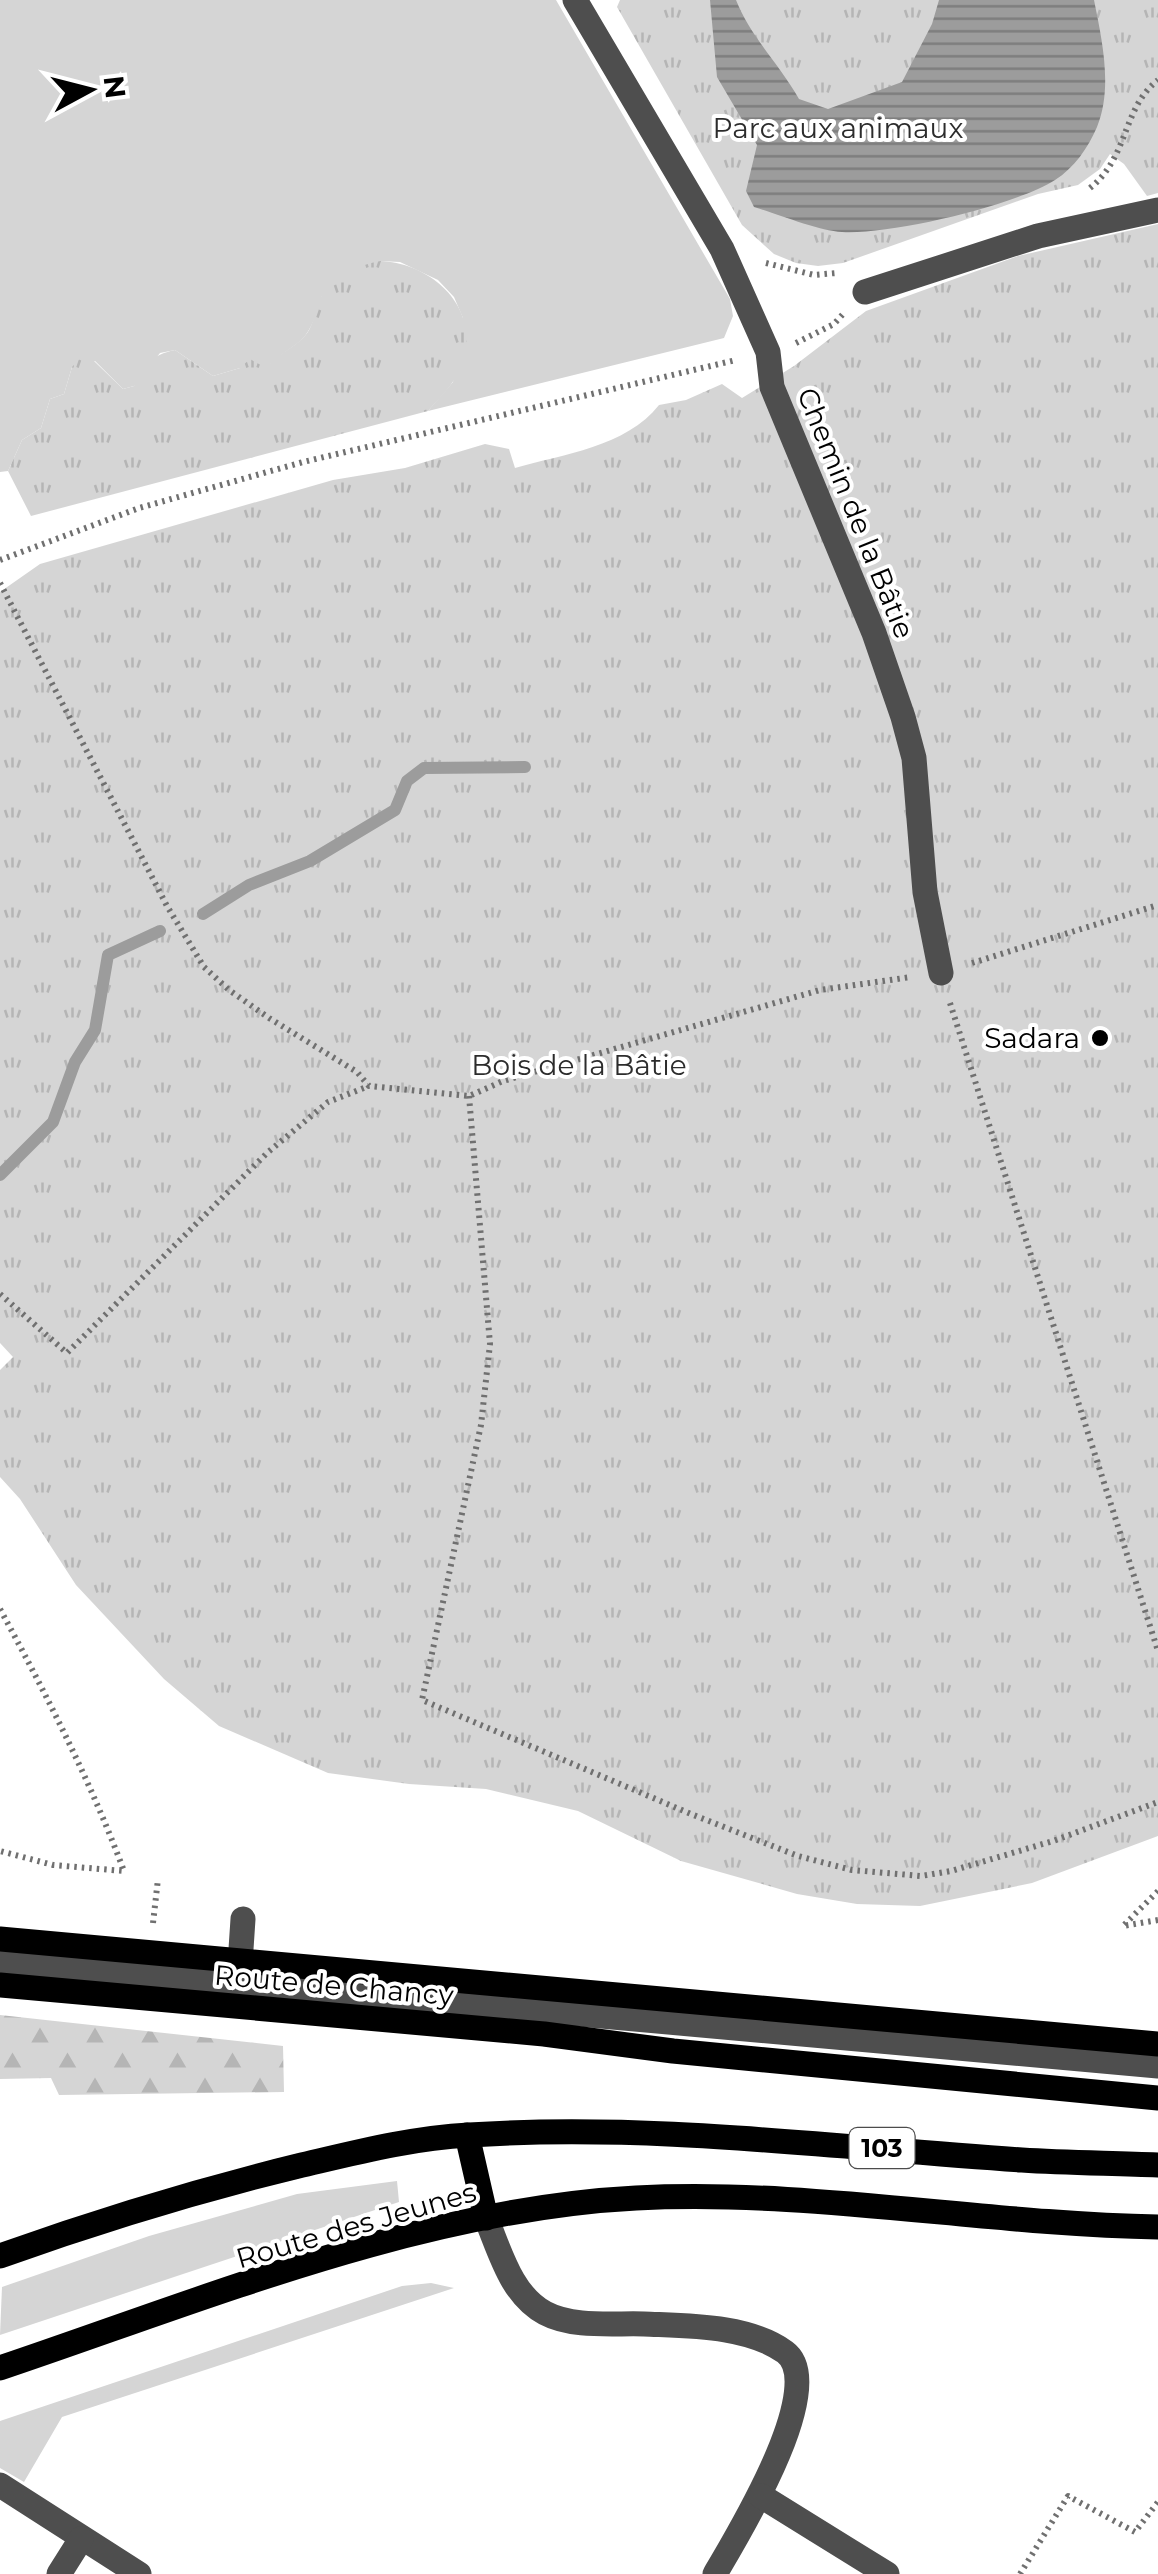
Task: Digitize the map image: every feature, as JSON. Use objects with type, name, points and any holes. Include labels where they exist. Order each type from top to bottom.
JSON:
[{"type":"main road","points":[[0,1940],[239,1972],[1158,2044]]},
{"type":"main road","name":"Route de Chancy","points":[[0,1985],[544,2034],[743,2058],[1158,2098]]},
{"type":"main road","points":[[467,2134],[486,2218]]},
{"type":"main road","name":"Route des Jeunes","points":[[0,2256],[154,2204],[332,2158],[467,2134],[738,2136],[1024,2160],[1158,2165]]},
{"type":"main road","name":"Route des Jeunes","points":[[0,2368],[324,2260],[486,2218],[573,2204],[687,2196],[750,2198],[1158,2227]]},
{"type":"street","name":"Chemin de la Bâtie","points":[[576,0],[722,250],[768,352],[772,387],[841,548],[903,717],[914,758],[925,892],[941,973]]},
{"type":"street","points":[[865,292],[1038,236],[1158,210]]},
{"type":"street","points":[[239,1972],[243,1919]]},
{"type":"street","points":[[0,1962],[239,1972],[1158,2066]]},
{"type":"street","points":[[486,2218],[514,2282],[524,2298],[546,2314],[575,2321],[683,2326],[738,2334],[788,2353],[796,2365],[796,2398],[782,2446],[760,2496],[715,2574]]},
{"type":"street","points":[[0,2485],[139,2574]]},
{"type":"street","points":[[760,2496],[887,2574]]},
{"type":"street","points":[[58,2574],[81,2539]]},
{"type":"path","points":[[1079,194],[1105,175],[1117,158],[1139,101],[1158,80]]},
{"type":"path","points":[[0,560],[139,508],[303,462],[768,352],[809,338],[834,324],[865,292]]},
{"type":"path","points":[[0,583],[167,906],[204,967],[229,990],[357,1072],[369,1086]]},
{"type":"path","points":[[0,1294],[66,1353],[294,1129],[328,1102],[369,1086],[469,1096],[502,1081],[820,990],[941,973],[1158,905]]},
{"type":"path","points":[[941,973],[1158,1651]]},
{"type":"path","points":[[469,1096],[490,1344],[482,1425],[422,1700],[691,1814],[798,1856],[852,1870],[921,1876],[951,1870],[1053,1841],[1158,1802]]},
{"type":"path","points":[[0,1609],[52,1708],[124,1871],[54,1865],[0,1851]]},
{"type":"path","points":[[152,1934],[158,1880]]},
{"type":"path","points":[[1158,1891],[1123,1926],[1158,1920]]},
{"type":"path","points":[[1020,2574],[1068,2496],[1135,2532],[1158,2502]]},
{"type":"green space","points":[[0,0],[556,0],[730,299],[733,316],[724,338],[428,411],[453,382],[463,318],[454,297],[438,280],[400,262],[380,261],[322,296],[305,336],[266,369],[240,368],[213,376],[175,350],[160,353],[134,386],[123,389],[95,361],[72,367],[64,394],[50,399],[41,428],[22,440],[8,471],[0,472]]},
{"type":"green space","name":"Parc aux animaux","points":[[620,0],[1158,0],[1158,193],[1147,196],[1124,164],[1110,154],[1100,169],[1078,185],[1038,194],[843,263],[796,263],[774,254],[742,225],[617,7]]},
{"type":"green space","name":"Bois de la Bâtie","points":[[1158,224],[1158,1836],[1032,1883],[920,1906],[857,1904],[797,1894],[681,1861],[578,1811],[486,1789],[328,1773],[219,1726],[164,1679],[76,1585],[20,1499],[0,1477],[0,1370],[13,1357],[0,1343],[0,592],[40,564],[333,480],[405,468],[485,444],[509,449],[515,468],[593,447],[629,431],[659,405],[686,400],[722,384],[742,398],[794,366],[866,311],[1018,256]]},
{"type":"green space","points":[[380,261],[418,270],[435,280],[449,293],[466,327],[461,367],[428,411],[31,516],[8,471],[22,440],[41,428],[50,399],[64,394],[72,367],[81,357],[94,361],[123,389],[134,386],[149,362],[175,350],[213,376],[240,368],[250,359],[266,368],[306,335],[321,297],[332,283],[354,269]]},
{"type":"green space","points":[[0,2015],[283,2046],[284,2092],[59,2095],[51,2078],[0,2079]]},
{"type":"green space","points":[[397,2181],[399,2202],[0,2335],[2,2287],[149,2236],[297,2194]]},
{"type":"green space","points":[[431,2283],[454,2288],[62,2417],[24,2482],[0,2468],[0,2421],[402,2286]]},
{"type":"shaded area","points":[[710,0],[736,0],[799,99],[828,109],[902,82],[932,24],[939,0],[1094,0],[1104,64],[1102,112],[1089,142],[1068,170],[1011,200],[890,229],[842,232],[810,225],[754,207],[746,191],[757,145],[717,77]]},
{"type":"waterway","points":[[203,914],[249,885],[310,861],[395,810],[407,781],[424,768],[525,767]]},
{"type":"waterway","points":[[0,1175],[53,1122],[75,1062],[95,1030],[108,955],[160,931]]},
{"type":"place","name":"Sadara","points":[[1100,1038]]}]
